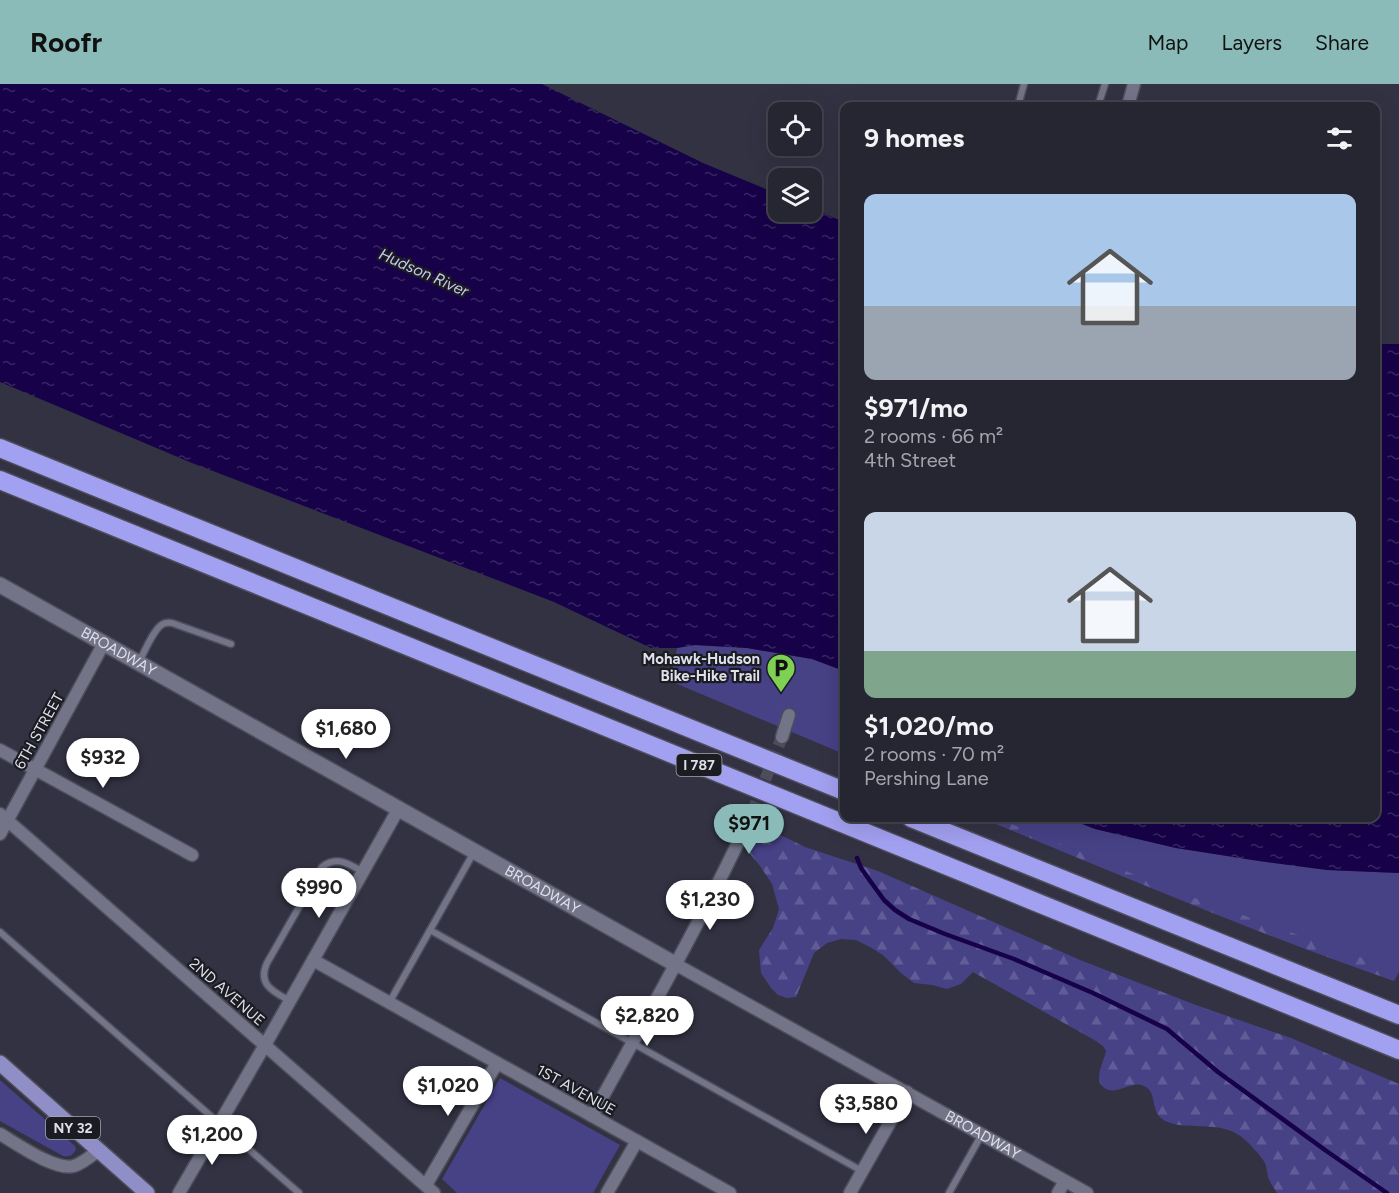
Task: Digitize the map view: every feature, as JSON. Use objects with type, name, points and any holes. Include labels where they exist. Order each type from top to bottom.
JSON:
[{"type":"highway","name":"I 787","points":[[0,448],[840,789]]},
{"type":"highway","name":"I 787","points":[[0,480],[1399,1050]]},
{"type":"highway","points":[[921,822],[1399,1015]]},
{"type":"main road","name":"NY 32","points":[[0,1063],[147,1193]]},
{"type":"street","points":[[1129,102],[1134,84]]},
{"type":"street","name":"BROADWAY","points":[[0,585],[1087,1193]]},
{"type":"street","name":"6TH STREET","points":[[0,834],[4,817],[36,769],[104,643]]},
{"type":"street","points":[[782,737],[789,715]]},
{"type":"street","points":[[0,750],[192,855]]},
{"type":"street","points":[[179,1193],[399,808]]},
{"type":"street","points":[[592,1116],[675,964],[752,813]]},
{"type":"street","name":"2ND AVENUE","points":[[4,817],[430,1189]]},
{"type":"street","name":"1ST AVENUE","points":[[313,960],[637,1141],[711,1188],[730,1193]]},
{"type":"street","points":[[430,1189],[497,1063]]},
{"type":"street","points":[[850,1193],[908,1092]]},
{"type":"street","points":[[0,1134],[46,1161],[62,1167],[77,1164],[99,1150]]},
{"type":"street","points":[[607,1193],[637,1141]]},
{"type":"street","points":[[1058,1193],[1065,1181]]},
{"type":"lane","points":[[1019,102],[1024,84]]},
{"type":"lane","points":[[1099,102],[1105,84]]},
{"type":"lane","points":[[139,662],[158,627],[168,622],[231,644]]},
{"type":"lane","points":[[389,1003],[474,851]]},
{"type":"lane","points":[[290,1001],[272,991],[264,978],[264,969],[313,882],[322,867],[333,861],[345,862],[363,872]]},
{"type":"lane","points":[[430,930],[863,1171]]},
{"type":"lane","points":[[0,933],[298,1193]]},
{"type":"lane","points":[[949,1193],[982,1134]]},
{"type":"green space","points":[[695,645],[747,648],[812,659],[840,670],[840,752],[670,681],[677,648]]},
{"type":"green space","points":[[991,822],[1020,822],[1399,939],[1399,972],[1394,981],[1186,902]]},
{"type":"green space","points":[[1007,822],[1077,822],[1095,829],[1176,848],[1327,870],[1399,873],[1399,971],[1167,888]]},
{"type":"green space","points":[[760,825],[805,847],[878,871],[1080,960],[1196,1005],[1291,1038],[1399,1084],[1399,1193],[1277,1193],[1269,1179],[1263,1160],[1235,1132],[1213,1127],[1169,1123],[1158,1114],[1150,1091],[1141,1085],[1116,1090],[1106,1089],[1099,1079],[1106,1051],[1103,1046],[973,972],[961,984],[947,989],[914,983],[883,955],[870,947],[856,940],[841,939],[827,943],[814,953],[796,997],[787,998],[778,995],[761,973],[759,950],[773,928],[779,909],[772,884],[747,850]]},
{"type":"green space","points":[[500,1078],[620,1145],[593,1193],[457,1193],[442,1179]]},
{"type":"green space","points":[[0,1080],[75,1146],[74,1153],[63,1156],[0,1121]]},
{"type":"water","name":"Hudson River","points":[[0,84],[542,84],[703,163],[768,190],[768,222],[822,222],[822,212],[840,220],[840,670],[812,659],[747,648],[695,645],[651,648],[554,602],[192,463],[0,382]]},
{"type":"water","points":[[1380,344],[1399,344],[1399,873],[1327,870],[1259,861],[1176,848],[1095,829],[1077,822],[1380,822]]},
{"type":"waterway","points":[[857,858],[861,868],[884,900],[909,919],[1014,959],[1093,993],[1167,1029],[1218,1072],[1387,1193]]},
{"type":"tunnel","points":[[752,813],[782,737]]},
{"type":"place","name":"Mohawk-Hudson Bike-Hike Trail","points":[[781,694]]}]
